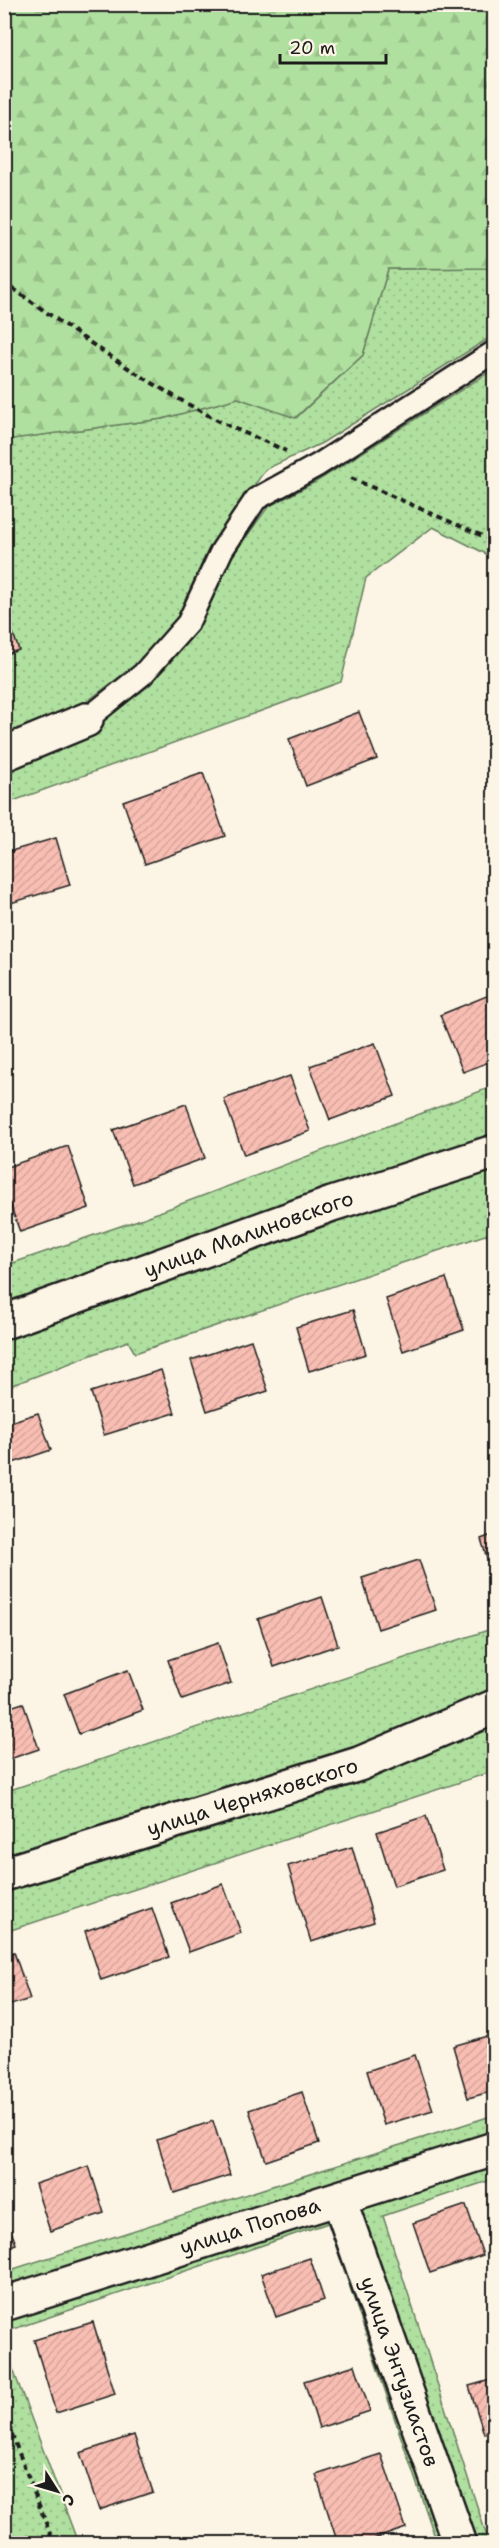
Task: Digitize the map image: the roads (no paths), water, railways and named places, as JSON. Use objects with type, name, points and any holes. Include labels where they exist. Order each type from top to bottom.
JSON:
[{"type":"street","points":[[4,754],[86,720]]},
{"type":"street","name":"улица Малиновского","points":[[4,1322],[332,1204],[495,1152]]},
{"type":"street","name":"улица Черняховского","points":[[4,1874],[359,1764],[495,1707]]},
{"type":"street","name":"улица Попова","points":[[4,2304],[495,2149]]},
{"type":"street","name":"улица Энтузиастов","points":[[339,2199],[460,2544]]},
{"type":"lane","points":[[86,720],[143,674],[188,622],[222,550],[256,499],[318,465],[495,352]]}]
